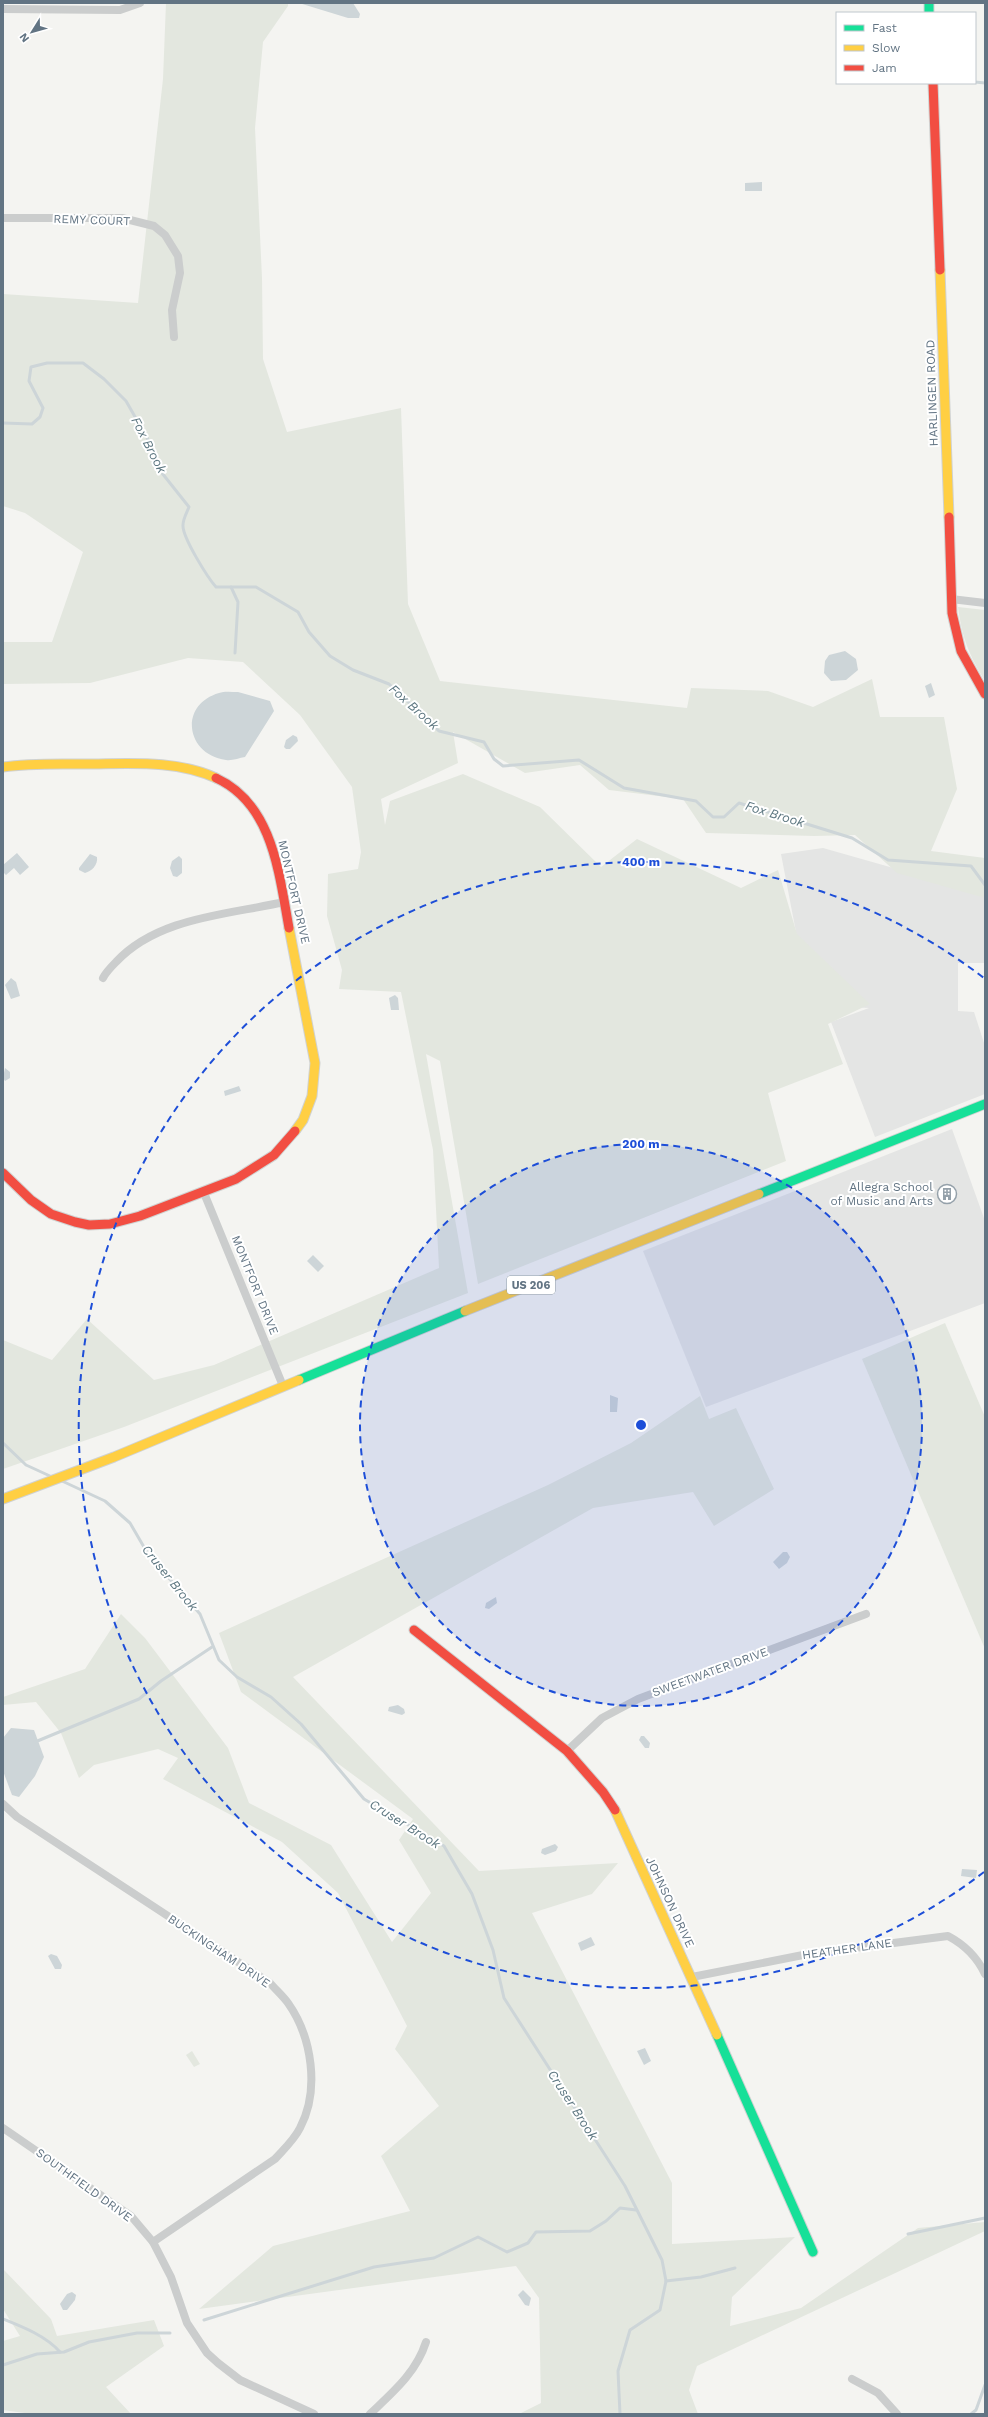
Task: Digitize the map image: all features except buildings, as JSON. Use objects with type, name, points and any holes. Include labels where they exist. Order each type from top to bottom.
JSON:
[{"type":"main road","name":"HARLINGEN ROAD","points":[[933,84],[951,599],[954,630],[961,651],[985,694]]},
{"type":"main road","name":"MONTFORT DRIVE","points":[[3,767],[157,764],[182,766],[212,774],[238,791],[262,821],[274,850],[315,1063],[312,1094],[299,1126],[284,1148],[269,1161],[246,1175],[204,1193],[125,1221],[103,1225],[88,1224],[51,1214],[30,1202],[3,1173]]},
{"type":"main road","name":"US 206","points":[[3,1499],[78,1470],[658,1233],[985,1104]]},
{"type":"main road","name":"JOHNSON DRIVE","points":[[414,1630],[567,1751],[603,1792],[613,1807],[692,1977],[813,2252]]},
{"type":"street","points":[[3,9],[120,10],[140,3]]},
{"type":"street","name":"REMY COURT","points":[[3,218],[122,218],[154,226],[169,240],[178,256],[180,274],[172,310],[174,337]]},
{"type":"street","points":[[951,599],[985,603]]},
{"type":"street","points":[[103,978],[122,956],[140,942],[162,931],[183,923],[284,902]]},
{"type":"street","name":"MONTFORT DRIVE","points":[[204,1193],[284,1386]]},
{"type":"street","name":"SWEETWATER DRIVE","points":[[567,1751],[602,1718],[638,1699],[866,1614]]},
{"type":"street","name":"BUCKINGHAM DRIVE","points":[[3,1804],[17,1817],[270,1983],[289,2004],[306,2040],[312,2075],[306,2112],[301,2128],[291,2143],[275,2159],[153,2242]]},
{"type":"street","name":"HEATHER LANE","points":[[692,1977],[808,1954],[948,1936],[962,1943],[979,1960],[985,1974]]},
{"type":"street","name":"SOUTHFIELD DRIVE","points":[[3,2128],[131,2216],[153,2242],[170,2277],[187,2323],[207,2353],[240,2380],[314,2414]]},
{"type":"street","points":[[370,2414],[413,2370],[426,2342]]},
{"type":"street","points":[[852,2379],[878,2393],[897,2414]]},
{"type":"shaded area","points":[[166,3],[288,3],[288,6],[263,42],[255,128],[262,278],[263,359],[287,432],[401,408],[408,604],[440,681],[687,708],[691,688],[768,691],[813,707],[872,679],[880,717],[944,717],[957,789],[931,851],[985,858],[985,898],[897,873],[855,835],[814,836],[706,833],[683,799],[609,790],[580,765],[525,773],[453,732],[458,763],[381,799],[385,825],[390,801],[463,774],[540,807],[601,867],[637,839],[741,888],[778,870],[797,934],[870,1004],[828,1024],[843,1064],[768,1093],[786,1161],[478,1284],[440,1061],[426,1054],[468,1293],[124,1427],[3,1469],[3,1340],[52,1360],[87,1319],[154,1380],[214,1365],[439,1268],[433,1150],[401,992],[339,989],[342,970],[327,916],[328,874],[358,869],[361,852],[352,787],[300,715],[243,662],[188,658],[90,683],[3,684],[3,642],[52,642],[83,552],[25,513],[3,506],[3,294],[138,303],[163,79]]},
{"type":"shaded area","points":[[299,3],[353,3],[360,14],[359,18],[348,18]]},
{"type":"shaded area","points":[[762,182],[762,191],[745,191],[745,183]]},
{"type":"shaded area","points":[[958,607],[985,610],[985,681],[967,646]]},
{"type":"shaded area","points":[[845,651],[856,659],[858,670],[846,680],[831,681],[824,673],[825,661],[829,655]]},
{"type":"shaded area","points":[[931,683],[935,695],[929,698],[925,686]]},
{"type":"shaded area","points":[[221,692],[238,692],[270,701],[274,711],[245,757],[226,760],[213,756],[202,749],[195,740],[192,729],[193,718],[197,708],[206,699]]},
{"type":"shaded area","points":[[293,735],[297,737],[298,741],[290,749],[286,749],[284,747],[286,740]]},
{"type":"shaded area","points":[[823,848],[985,894],[985,963],[958,963],[958,1011],[974,1012],[985,1046],[985,1094],[875,1137],[831,1022],[869,1008],[810,1005],[781,854]]},
{"type":"shaded area","points":[[17,853],[29,867],[20,875],[14,868],[6,875],[3,872],[3,865]]},
{"type":"shaded area","points":[[90,854],[97,857],[97,863],[90,871],[85,873],[79,870],[79,868]]},
{"type":"shaded area","points":[[179,856],[182,859],[182,873],[177,877],[173,876],[170,868],[172,861]]},
{"type":"shaded area","points":[[11,978],[16,982],[20,996],[11,999],[5,985]]},
{"type":"shaded area","points":[[395,995],[398,998],[399,1010],[391,1010],[389,998]]},
{"type":"shaded area","points":[[5,1068],[10,1072],[10,1078],[5,1081],[3,1078]]},
{"type":"shaded area","points":[[239,1086],[241,1091],[225,1096],[224,1091]]},
{"type":"shaded area","points":[[952,1129],[985,1221],[985,1303],[706,1407],[643,1251]]},
{"type":"shaded area","points":[[313,1255],[324,1266],[318,1272],[307,1261]]},
{"type":"shaded area","points":[[945,1323],[985,1417],[985,1649],[862,1359]]},
{"type":"shaded area","points":[[610,1395],[618,1398],[617,1412],[610,1412]]},
{"type":"shaded area","points":[[700,1396],[709,1419],[736,1408],[774,1489],[714,1526],[693,1492],[593,1508],[293,1677],[479,1871],[618,1863],[592,1894],[532,1913],[672,2183],[672,2244],[795,2237],[732,2297],[730,2326],[801,2308],[918,2228],[985,2222],[985,2231],[697,2366],[689,2390],[698,2414],[519,2414],[541,2403],[539,2298],[516,2266],[199,2309],[273,2246],[410,2211],[381,2156],[439,2106],[395,2049],[407,2026],[338,1893],[282,1842],[163,1779],[178,1758],[158,1749],[94,1765],[79,1778],[61,1733],[36,1702],[3,1705],[3,1697],[85,1669],[121,1614],[145,1638],[228,1748],[249,1803],[331,1845],[392,1942],[431,1893],[399,1840],[413,1819],[241,1692],[219,1633],[548,1485],[631,1443]]},
{"type":"shaded area","points":[[783,1552],[787,1552],[790,1557],[787,1563],[779,1569],[773,1562]]},
{"type":"shaded area","points":[[496,1597],[497,1603],[489,1609],[485,1608],[486,1603]]},
{"type":"shaded area","points":[[398,1705],[404,1709],[405,1713],[402,1715],[388,1711],[389,1707]]},
{"type":"shaded area","points":[[11,1728],[34,1730],[44,1757],[35,1776],[19,1797],[12,1795],[3,1771],[3,1738]]},
{"type":"shaded area","points":[[641,1736],[644,1736],[650,1743],[649,1748],[645,1748],[639,1740]]},
{"type":"shaded area","points":[[555,1844],[558,1847],[556,1851],[545,1855],[541,1853],[542,1849]]},
{"type":"shaded area","points":[[962,1869],[977,1870],[976,1878],[961,1876]]},
{"type":"shaded area","points":[[591,1937],[595,1945],[581,1951],[578,1943]]},
{"type":"shaded area","points":[[51,1954],[57,1956],[62,1965],[61,1969],[55,1969],[48,1956]]},
{"type":"shaded area","points":[[645,2048],[651,2061],[644,2065],[637,2051]]},
{"type":"shaded area","points":[[192,2051],[200,2064],[194,2067],[186,2055]]},
{"type":"shaded area","points":[[3,2269],[51,2319],[57,2336],[154,2320],[164,2346],[106,2387],[131,2414],[32,2414],[3,2410],[3,2341],[20,2336],[3,2309]]},
{"type":"shaded area","points":[[523,2290],[531,2298],[529,2306],[525,2305],[518,2295]]},
{"type":"shaded area","points":[[72,2292],[76,2295],[75,2300],[67,2310],[63,2310],[60,2304],[67,2294]]},
{"type":"waterway","points":[[976,82],[985,83]]},
{"type":"waterway","name":"Fox Brook","points":[[3,423],[32,424],[40,417],[43,408],[29,381],[31,367],[47,363],[83,363],[104,379],[126,401],[150,443],[158,468],[189,507],[184,520],[184,531],[196,557],[216,587],[256,587],[298,612],[309,632],[330,656],[353,670],[389,684],[439,731],[484,742],[494,759],[503,766],[579,760],[624,788],[696,801],[713,817],[724,817],[739,803],[852,838],[888,860],[971,866],[985,885]]},
{"type":"waterway","points":[[231,587],[238,602],[235,653]]},
{"type":"waterway","name":"Cruser Brook","points":[[3,1443],[26,1465],[50,1476]]},
{"type":"waterway","name":"Cruser Brook","points":[[62,1481],[105,1501],[130,1523],[148,1554],[200,1614],[219,1660],[237,1677],[271,1697],[301,1724],[364,1799],[444,1846],[472,1894],[493,1950],[504,1998],[625,2186],[662,2260],[666,2281],[660,2310],[630,2330],[618,2371],[620,2414]]},
{"type":"waterway","points":[[35,1742],[139,1699],[161,1681],[212,1647]]},
{"type":"waterway","points":[[204,2320],[374,2267],[434,2258],[478,2237],[507,2252],[528,2243],[536,2232],[590,2231],[606,2221],[620,2208],[636,2210]]},
{"type":"waterway","points":[[908,2234],[985,2218]]},
{"type":"waterway","points":[[666,2281],[701,2277],[735,2268]]},
{"type":"waterway","points":[[3,2319],[48,2341],[60,2352]]},
{"type":"waterway","points":[[3,2365],[37,2354],[64,2352],[89,2342],[137,2333],[170,2333]]},
{"type":"waterway","points":[[971,2414],[976,2410],[985,2385]]},
{"type":"traffic: fast","points":[[929,3],[929,12]]},
{"type":"traffic: fast","points":[[759,1194],[985,1104]]},
{"type":"traffic: fast","points":[[299,1380],[465,1311]]},
{"type":"traffic: fast","points":[[717,2035],[813,2252]]},
{"type":"traffic: slow","points":[[940,270],[949,517]]},
{"type":"traffic: slow","points":[[3,767],[43,764],[134,763],[168,765],[200,772],[216,778]]},
{"type":"traffic: slow","points":[[289,928],[315,1063],[312,1096],[303,1120],[295,1131]]},
{"type":"traffic: slow","points":[[465,1311],[759,1194]]},
{"type":"traffic: slow","points":[[3,1499],[114,1457],[299,1380]]},
{"type":"traffic: slow","points":[[615,1810],[717,2035]]},
{"type":"traffic: jam","points":[[933,84],[940,270]]},
{"type":"traffic: jam","points":[[949,517],[952,613],[961,651],[985,694]]},
{"type":"traffic: jam","points":[[216,778],[235,790],[250,805],[262,823],[277,864],[289,928]]},
{"type":"traffic: jam","points":[[3,1173],[31,1200],[51,1214],[89,1225],[110,1224],[140,1216],[236,1179],[274,1155],[295,1131]]},
{"type":"traffic: jam","points":[[414,1630],[567,1751],[603,1792],[615,1810]]},
{"type":"place","name":"Allegra School of Music and Arts","points":[[947,1194]]}]
